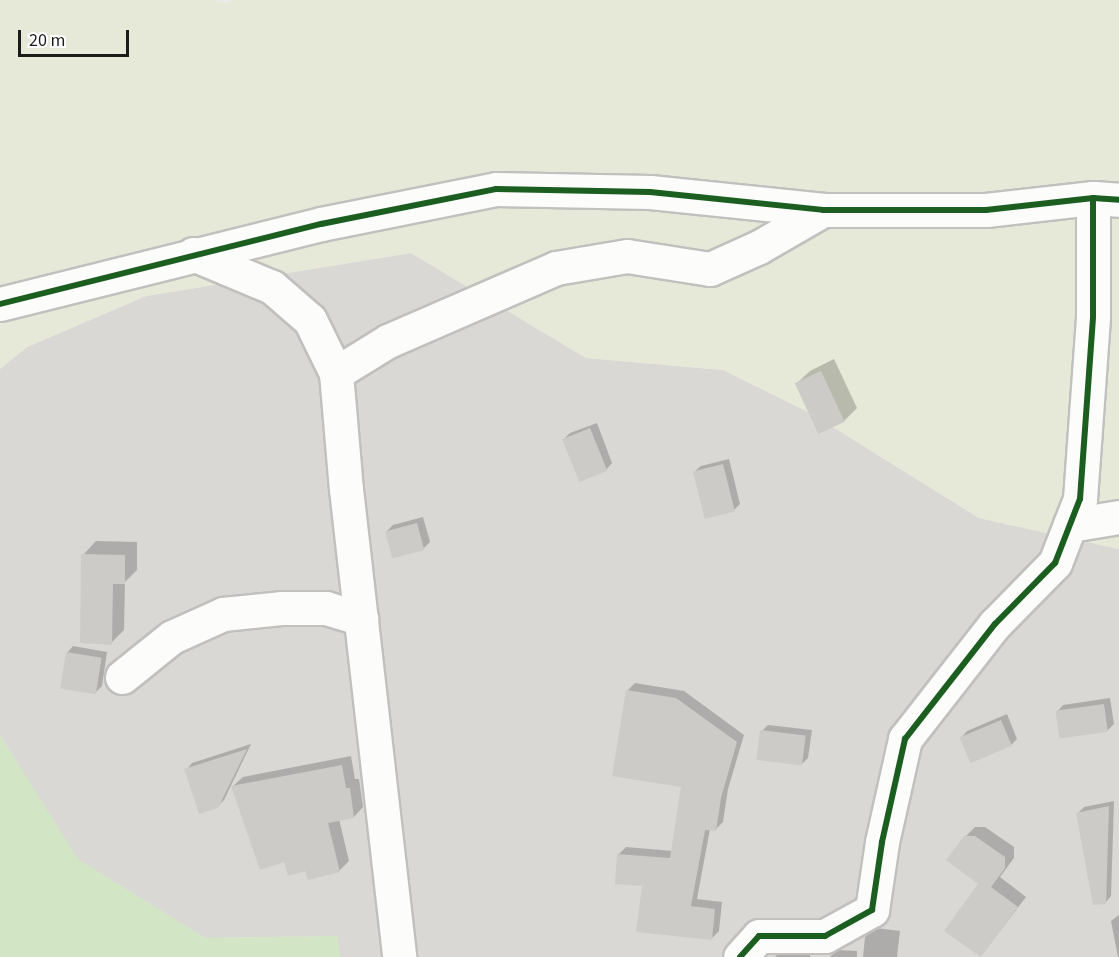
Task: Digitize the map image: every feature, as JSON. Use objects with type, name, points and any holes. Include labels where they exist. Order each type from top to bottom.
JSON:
[{"type":"street","points":[[0,304],[193,254],[321,224],[496,189],[651,192],[824,210],[986,210],[1106,199],[1093,316],[1080,499],[1055,563],[995,624],[905,739],[882,842],[872,910],[825,936],[759,936],[740,957]]},
{"type":"street","points":[[336,373],[388,341],[556,268],[627,256],[710,268],[759,247],[824,210]]},
{"type":"street","points":[[193,254],[272,287],[310,320],[336,373],[399,957]]},
{"type":"street","points":[[1070,525],[1119,517]]},
{"type":"street","points":[[122,677],[172,637],[224,615],[281,608],[326,608],[361,619]]},
{"type":"shaded area","points":[[411,253],[586,358],[723,370],[812,414],[979,518],[1119,549],[1119,957],[340,957],[337,936],[205,938],[77,859],[0,735],[0,369],[27,347],[146,296]]},
{"type":"green space","points":[[0,0],[213,0],[225,4],[233,0],[1119,0],[1119,549],[979,518],[812,414],[723,370],[586,358],[411,253],[146,296],[27,347],[0,369]]},
{"type":"green space","points":[[0,735],[78,859],[205,938],[337,936],[340,957],[0,957]]},
{"type":"building","points":[[821,371],[845,422],[818,434],[795,383]]},
{"type":"building","points":[[590,428],[607,471],[579,482],[562,439]]},
{"type":"building","points":[[723,464],[735,512],[705,519],[693,471]]},
{"type":"building","points":[[417,523],[424,550],[392,559],[385,532]]},
{"type":"building","points":[[81,554],[125,555],[125,584],[113,584],[112,645],[80,643]]},
{"type":"building","points":[[66,652],[102,658],[96,694],[60,689]]},
{"type":"building","points":[[626,690],[676,698],[737,742],[721,798],[716,831],[705,830],[691,906],[715,909],[712,940],[636,932],[642,886],[615,884],[617,854],[670,858],[681,787],[612,776]]},
{"type":"building","points":[[1104,704],[1108,732],[1059,739],[1055,711]]},
{"type":"building","points":[[1001,720],[1012,746],[971,763],[960,738]]},
{"type":"building","points":[[760,730],[806,736],[802,765],[756,760]]},
{"type":"building","points":[[247,749],[218,808],[199,814],[184,769]]},
{"type":"building","points":[[342,765],[346,788],[350,788],[354,818],[328,823],[340,872],[308,880],[305,871],[288,876],[284,862],[260,870],[231,786]]},
{"type":"building","points":[[1109,806],[1106,904],[1093,905],[1076,813]]},
{"type":"building","points":[[964,836],[975,836],[1005,857],[1005,868],[991,887],[1018,907],[981,957],[944,931],[978,884],[946,860]]},
{"type":"cycle path","points":[[0,304],[321,224],[496,189],[650,192],[823,210],[986,210],[1093,198],[1119,200]]},
{"type":"cycle path","points":[[740,957],[759,936],[825,936],[872,910],[882,842],[905,739],[995,624],[1055,563],[1080,499],[1093,316],[1093,198]]}]
